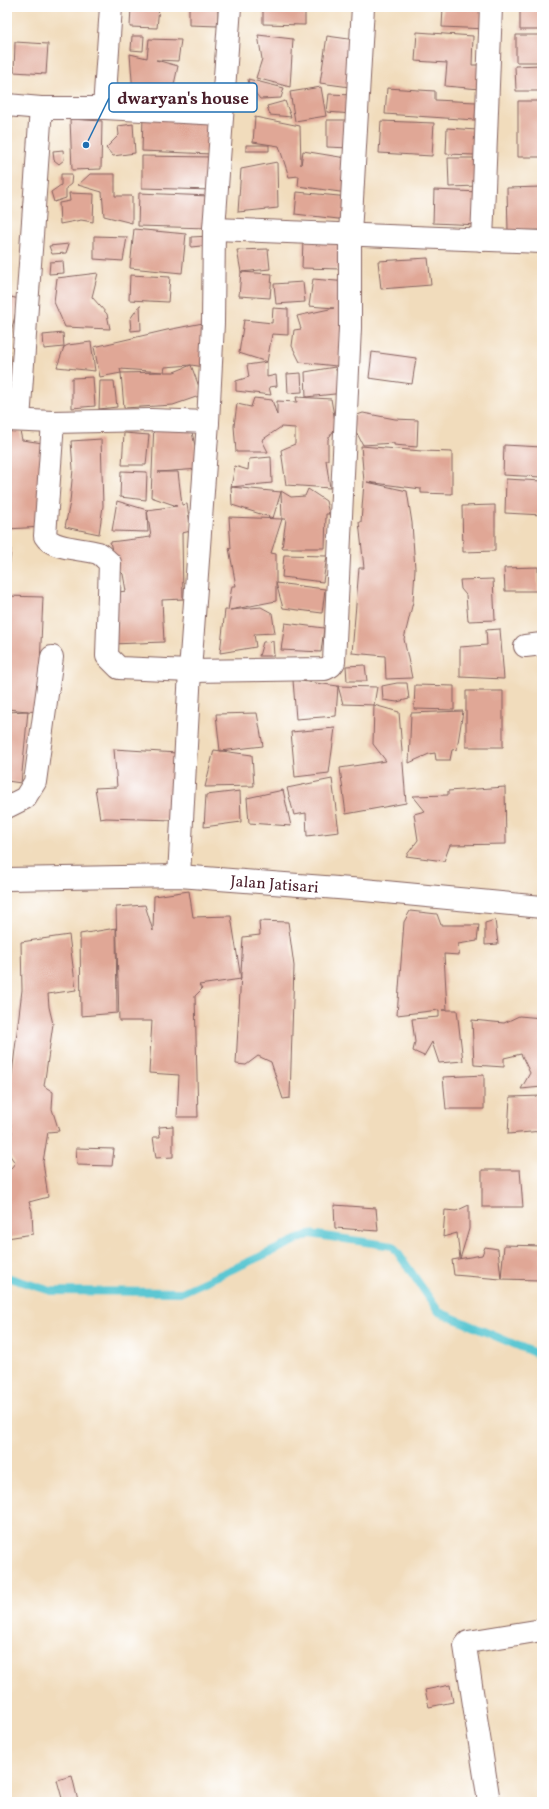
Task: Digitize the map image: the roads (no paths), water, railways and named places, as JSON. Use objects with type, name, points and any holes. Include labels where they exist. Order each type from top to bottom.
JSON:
[{"type":"street","points":[[104,108],[111,7]]},
{"type":"street","points":[[179,876],[190,671],[208,422],[213,323],[214,229],[230,7]]},
{"type":"street","points":[[52,422],[45,536],[48,541],[55,544],[99,554],[110,563],[107,656],[119,668],[190,671],[325,669],[332,666],[334,662],[350,328],[350,234],[363,7]]},
{"type":"street","points":[[482,240],[491,7]]},
{"type":"street","points":[[7,105],[41,108],[104,108],[222,114]]},
{"type":"street","points":[[41,108],[13,420],[52,422],[151,420],[208,422]]},
{"type":"street","points":[[214,229],[542,242]]},
{"type":"street","points":[[7,807],[25,798],[35,782],[52,657]]},
{"type":"street","name":"Jalan Jatisari","points":[[7,879],[179,876],[364,890],[542,907]]},
{"type":"street","points":[[489,1802],[465,1646],[468,1642],[542,1630]]},
{"type":"waterway","points":[[7,1277],[51,1291],[182,1292],[310,1234],[393,1246],[439,1312],[542,1356]]},
{"type":"place","name":"dwaryan's house","points":[[86,145]]}]
